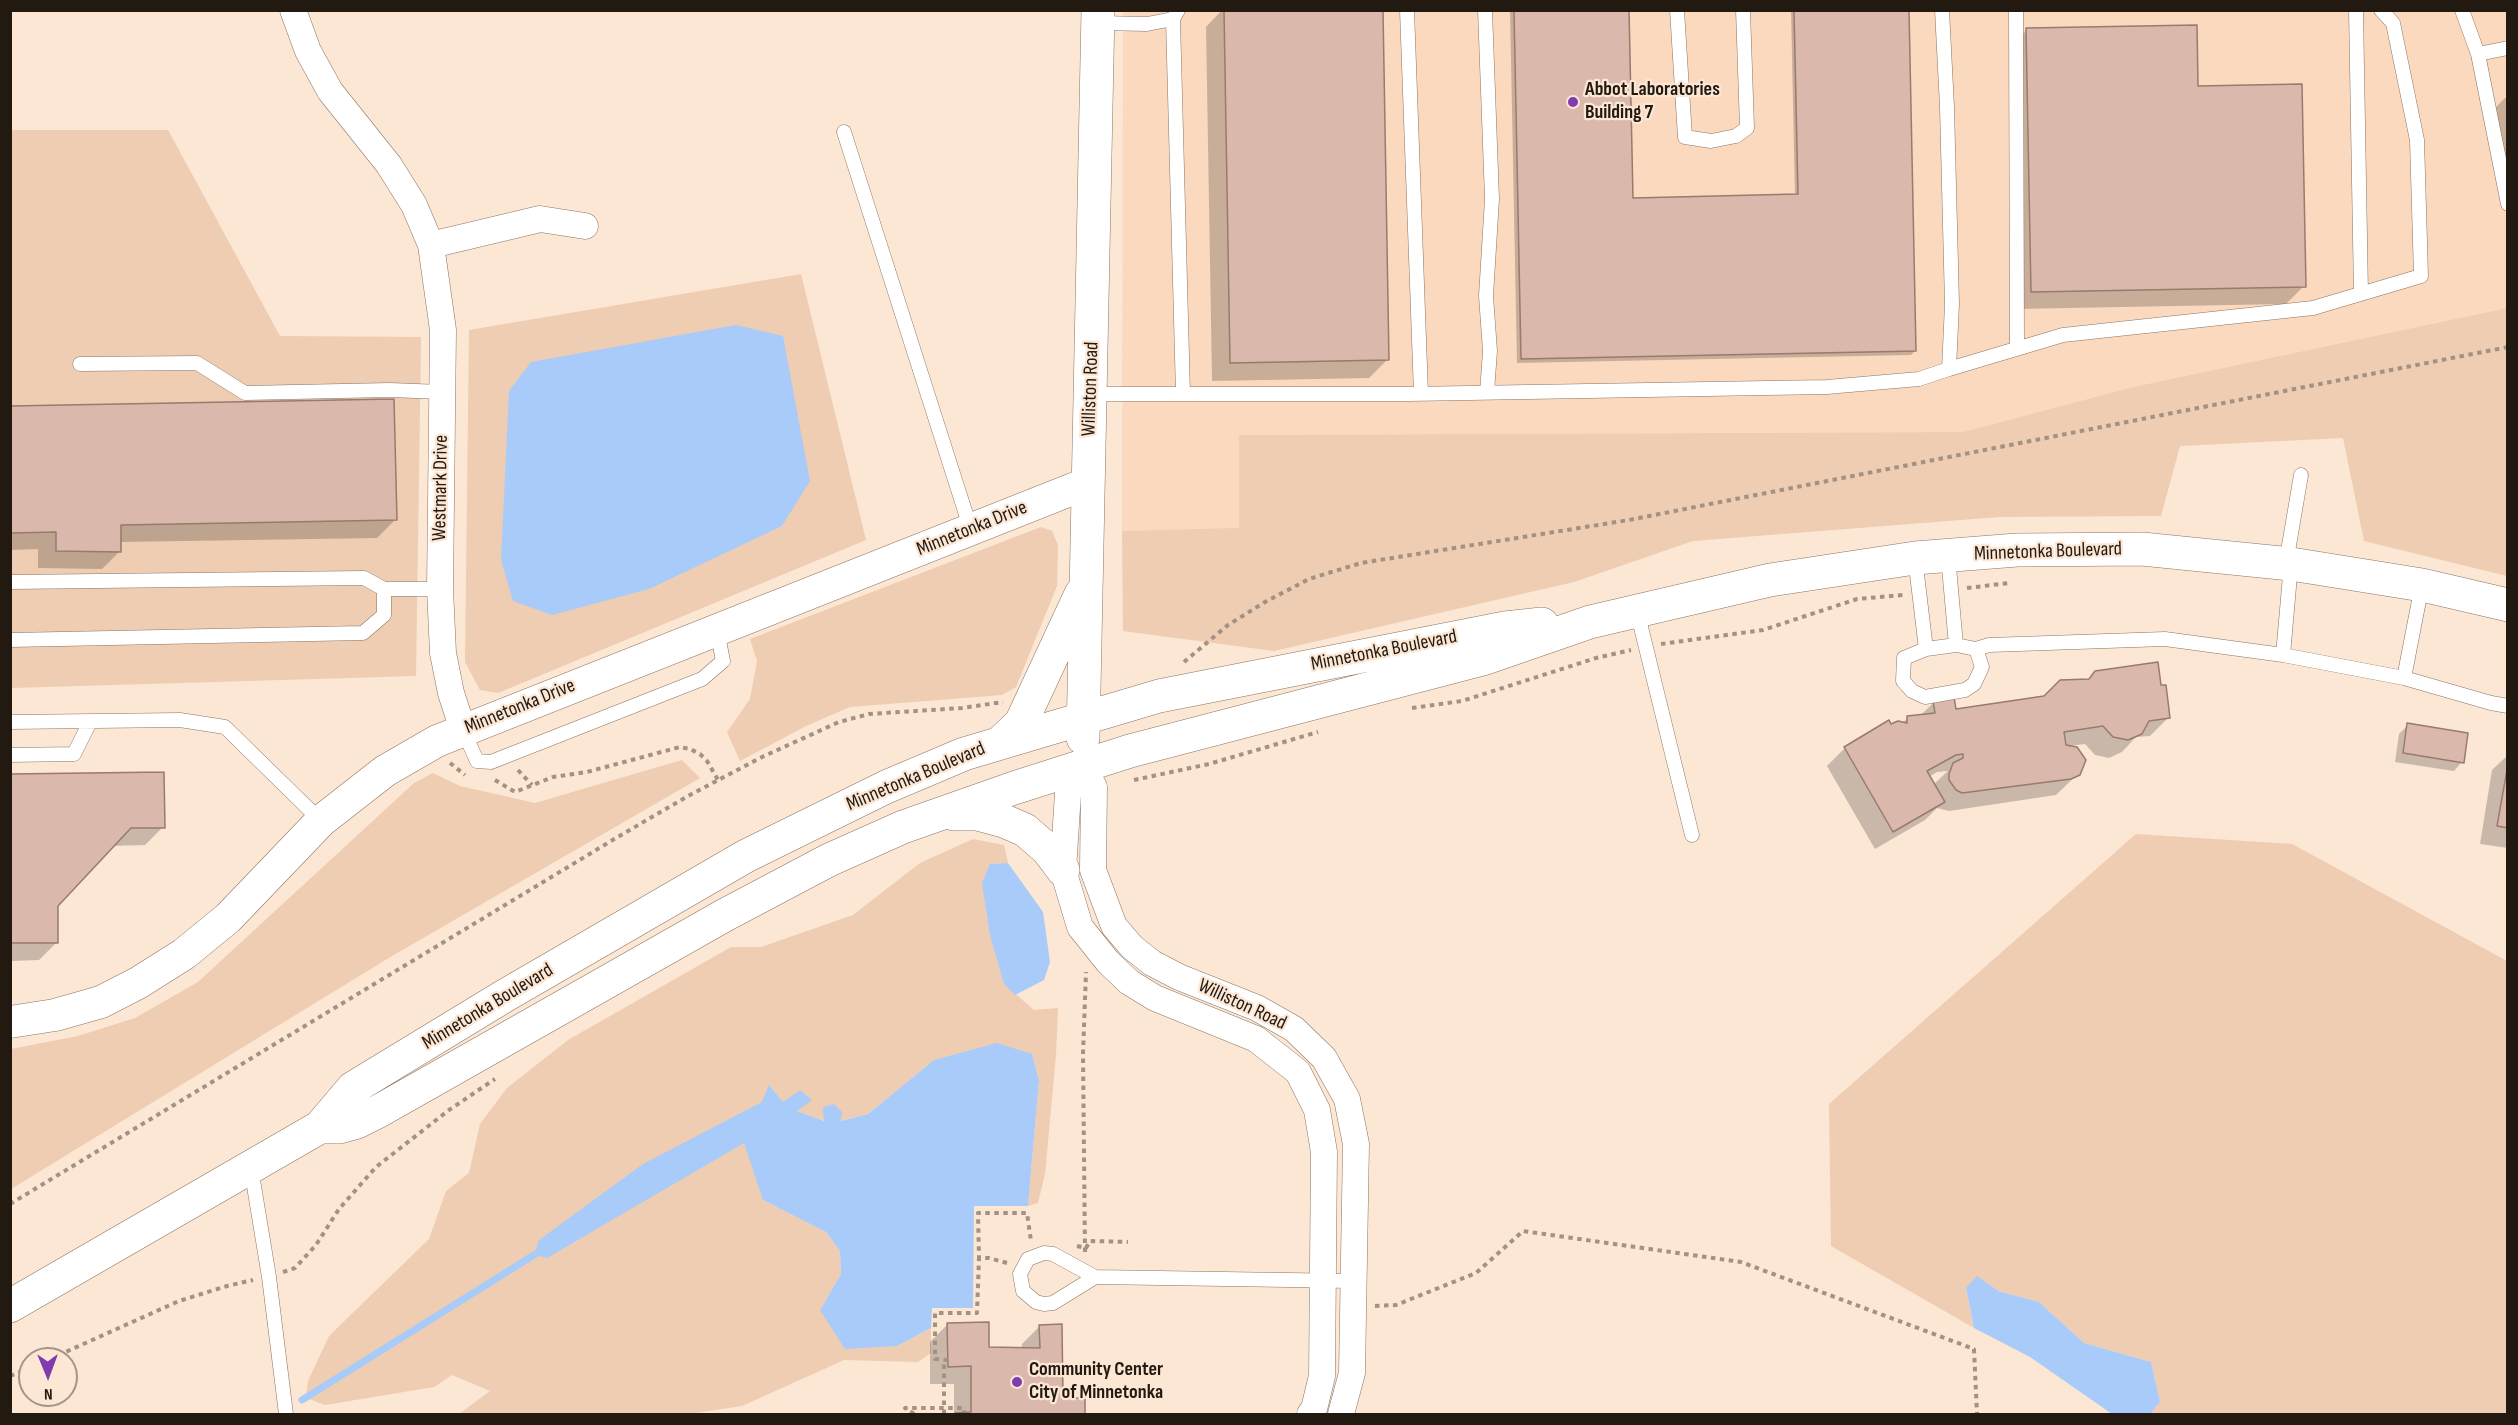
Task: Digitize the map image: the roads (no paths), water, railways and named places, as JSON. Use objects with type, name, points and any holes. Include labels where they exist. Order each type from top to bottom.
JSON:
[{"type":"main road","name":"Williston Road","points":[[1082,766],[1098,17]]},
{"type":"main road","name":"Minnetonka Boulevard","points":[[320,1127],[339,1127],[357,1122],[379,1111],[735,910],[829,860],[903,827],[1082,766],[1486,658],[1590,622],[1770,580],[1915,558],[2018,550],[2142,549],[2289,563],[2422,585],[2508,605]]},
{"type":"main road","points":[[999,743],[1021,723],[1085,585]]},
{"type":"main road","name":"Minnetonka Boulevard","points":[[10,1306],[320,1127],[353,1088],[369,1077],[697,883],[781,837],[964,754],[1159,696],[1493,630],[1531,624],[1590,622]]},
{"type":"main road","points":[[940,814],[978,814],[1024,830],[1048,850],[1064,870]]},
{"type":"street","name":"Westmark Drive","points":[[293,10],[308,51],[330,91],[389,165],[414,205],[431,245],[443,330],[440,589],[443,653],[451,693],[450,736]]},
{"type":"street","points":[[431,245],[540,219],[585,226]]},
{"type":"street","name":"Minnetonka Drive","points":[[10,1022],[55,1015],[101,1002],[184,954],[228,918],[321,821],[386,771],[450,736],[1088,483]]},
{"type":"street","name":"Williston Road","points":[[1082,766],[1068,793],[1064,870],[1080,927],[1108,962],[1129,982],[1155,998],[1256,1039],[1298,1072],[1317,1110],[1324,1152],[1322,1376],[1314,1408],[1310,1414]]},
{"type":"street","name":"Williston Road","points":[[1082,766],[1094,787],[1093,870],[1114,926],[1132,947],[1152,963],[1179,977],[1257,1008],[1294,1029],[1324,1058],[1347,1099],[1356,1144],[1352,1373],[1341,1414]]},
{"type":"lane","points":[[1407,10],[1421,394]]},
{"type":"lane","points":[[1485,10],[1492,200],[1486,296],[1490,351],[1487,392]]},
{"type":"lane","points":[[1677,10],[1685,137],[1711,141],[1736,136],[1747,128],[1743,10]]},
{"type":"lane","points":[[1942,10],[1952,304],[1949,369]]},
{"type":"lane","points":[[2016,10],[2017,349]]},
{"type":"lane","points":[[2356,10],[2361,294]]},
{"type":"lane","points":[[1091,394],[1421,394],[1827,387],[1919,379],[2063,335],[2313,308],[2361,294],[2421,276],[2417,140],[2393,23],[2381,10]]},
{"type":"lane","points":[[2462,10],[2478,54],[2508,204]]},
{"type":"lane","points":[[1098,17],[1147,24],[1175,15],[1183,394]]},
{"type":"lane","points":[[2478,54],[2508,48]]},
{"type":"lane","points":[[844,132],[971,530]]},
{"type":"lane","points":[[80,364],[196,363],[245,393],[390,390],[442,392]]},
{"type":"lane","points":[[2283,655],[2289,563],[2301,476]]},
{"type":"lane","points":[[1948,556],[1956,645]]},
{"type":"lane","points":[[1915,558],[1926,649]]},
{"type":"lane","points":[[10,582],[364,578],[384,589],[440,589]]},
{"type":"lane","points":[[2404,678],[2422,585]]},
{"type":"lane","points":[[10,639],[363,633],[384,615],[384,589]]},
{"type":"lane","points":[[1637,611],[1692,835]]},
{"type":"lane","points":[[1976,649],[1982,667],[1974,684],[1965,690],[1925,697],[1912,691],[1903,681],[1904,658],[1926,649],[1956,645],[1976,649],[1989,645],[2165,639],[2283,655],[2404,678],[2508,706]]},
{"type":"lane","points":[[10,722],[180,720],[225,727],[321,821]]},
{"type":"lane","points":[[10,755],[74,754],[90,722]]},
{"type":"lane","points":[[251,1168],[286,1414]]},
{"type":"lane","points":[[1095,1277],[1053,1303],[1044,1304],[1029,1298],[1020,1283],[1023,1266],[1036,1255],[1053,1254],[1095,1277],[1352,1281]]},
{"type":"water","points":[[736,325],[783,336],[810,481],[782,526],[649,589],[552,615],[513,601],[501,560],[509,391],[531,362]]},
{"type":"water","points":[[1008,863],[1043,912],[1050,962],[1044,980],[1015,995],[1004,984],[990,935],[982,883],[990,864]]},
{"type":"water","points":[[997,1043],[1032,1054],[1039,1080],[1028,1206],[974,1206],[973,1308],[932,1308],[931,1328],[897,1346],[845,1349],[820,1310],[841,1274],[840,1251],[826,1232],[763,1200],[744,1143],[547,1258],[534,1255],[539,1240],[643,1164],[762,1102],[769,1085],[783,1102],[800,1090],[812,1100],[797,1111],[824,1121],[823,1107],[834,1104],[842,1112],[841,1121],[868,1114],[934,1060]]},
{"type":"water","points":[[1977,1276],[1998,1291],[2039,1302],[2084,1343],[2151,1362],[2160,1402],[2150,1414],[2112,1414],[2030,1357],[1974,1328],[1966,1288]]},
{"type":"waterway","points":[[302,1400],[534,1255]]},
{"type":"place","name":"Abbot Laboratories Building 7","points":[[1573,102]]},
{"type":"place","name":"Community Center City of Minnetonka","points":[[1017,1382]]}]
